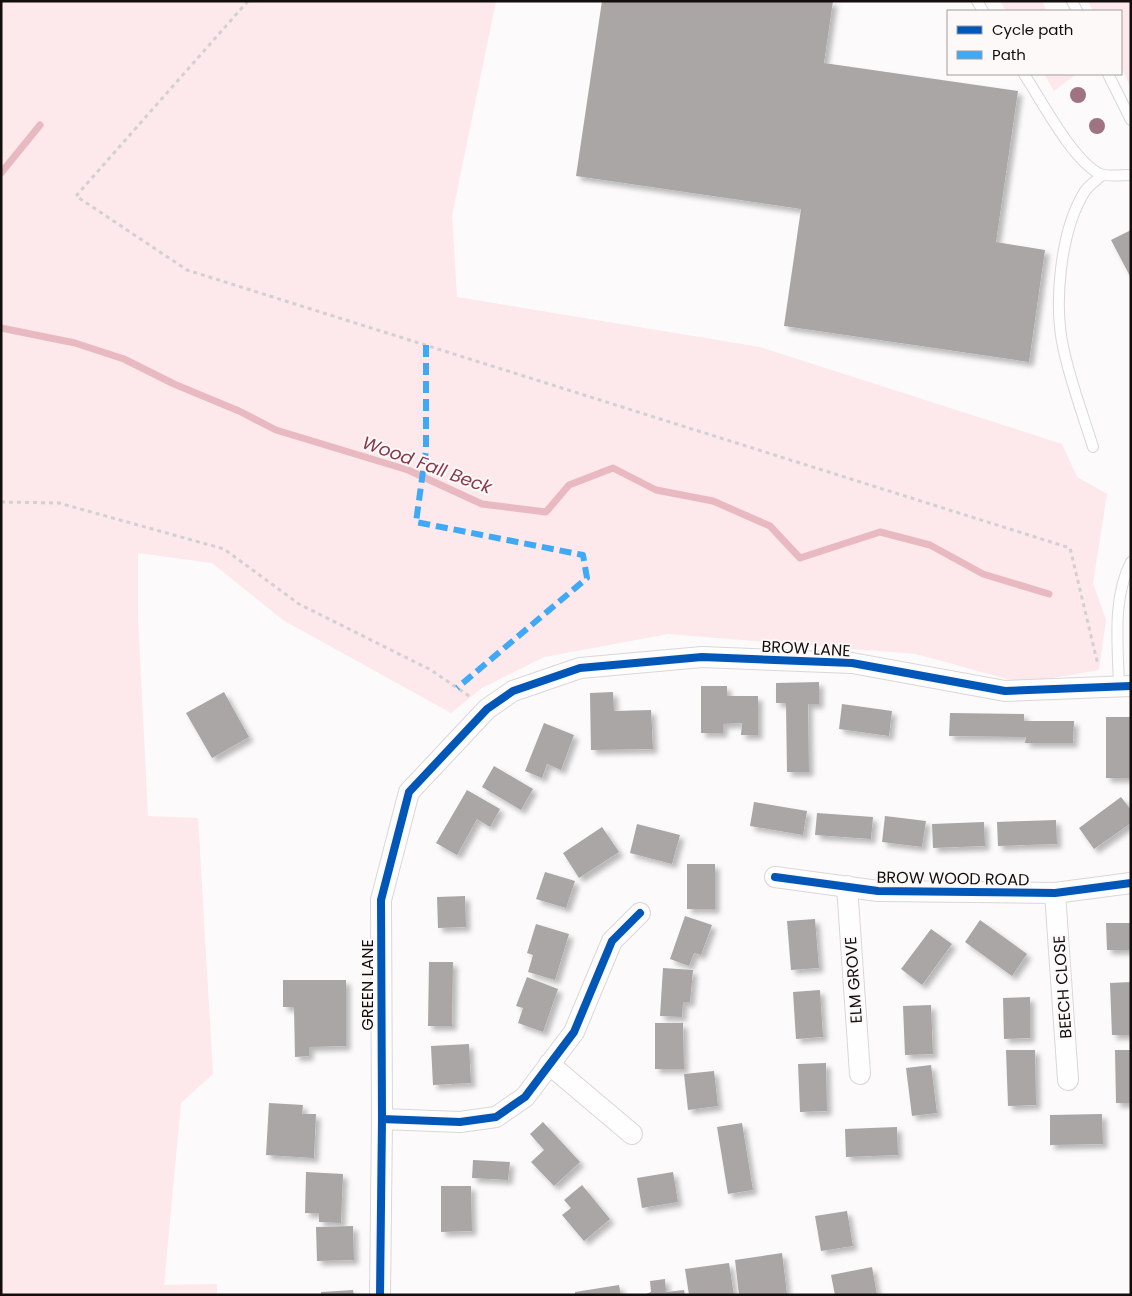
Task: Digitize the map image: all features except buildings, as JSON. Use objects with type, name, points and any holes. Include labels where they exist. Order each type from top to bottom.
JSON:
[{"type":"street","name":"BROW LANE","points":[[488,709],[514,691],[580,668],[702,657],[852,663],[1005,691],[1118,686]]},
{"type":"street","name":"GREEN LANE","points":[[380,1295],[382,1119],[381,900],[409,792],[488,709]]},
{"type":"street","name":"BROW WOOD ROAD","points":[[775,877],[878,891],[1055,893],[1131,883]]},
{"type":"street","name":"ELM GROVE","points":[[847,886],[860,1074]]},
{"type":"street","name":"BEECH CLOSE","points":[[1055,893],[1068,1080]]},
{"type":"street","points":[[382,1119],[460,1122],[496,1117],[525,1097],[574,1032],[612,941],[640,913]]},
{"type":"street","points":[[549,1064],[632,1134]]},
{"type":"lane","points":[[1025,75],[1073,149],[1089,167],[1102,175],[1131,175]]},
{"type":"lane","points":[[1108,75],[1131,120]]},
{"type":"lane","points":[[1093,447],[1064,351],[1057,308],[1066,245],[1073,217],[1086,190],[1102,175]]},
{"type":"lane","points":[[1118,686],[1118,624],[1123,576],[1131,562]]},
{"type":"path","points":[[248,1],[76,196],[187,270],[1070,548],[1118,686]]},
{"type":"path","points":[[1,502],[59,503],[224,549],[299,604],[431,670],[488,709]]},
{"type":"shaded area","points":[[1,1],[496,1],[452,216],[457,297],[760,347],[1062,444],[1077,477],[1107,494],[1093,583],[1106,620],[1099,670],[1022,683],[916,654],[668,634],[544,657],[482,688],[451,713],[283,620],[212,563],[138,553],[138,618],[148,816],[198,818],[213,1074],[181,1103],[164,1285],[217,1284],[217,1295],[1,1295]]},
{"type":"shaded area","points":[[1000,1],[1042,1],[1046,10],[1005,10]]},
{"type":"shaded area","points":[[1088,1],[1131,1],[1131,88],[1122,69],[1122,10],[1092,10]]},
{"type":"shaded area","points":[[1045,75],[1075,75],[1054,91]]},
{"type":"waterway","points":[[1,173],[40,125]]},
{"type":"waterway","name":"Wood Fall Beck","points":[[1,328],[75,343],[124,359],[174,384],[239,411],[276,430],[408,470],[482,504],[546,512],[569,485],[613,468],[656,490],[713,501],[770,526],[800,558],[880,532],[930,545],[983,574],[1049,594]]},
{"type":"marked path","points":[[426,345],[426,450],[416,522],[583,555],[587,578],[457,688]]},
{"type":"cycle path","points":[[380,1295],[382,1119],[381,900],[409,792],[487,709],[513,691],[580,668],[702,657],[852,663],[1005,691],[1131,686]]},
{"type":"cycle path","points":[[775,877],[878,891],[1055,893],[1131,883]]},
{"type":"cycle path","points":[[382,1119],[460,1122],[496,1117],[525,1097],[574,1032],[612,941],[640,913]]}]
